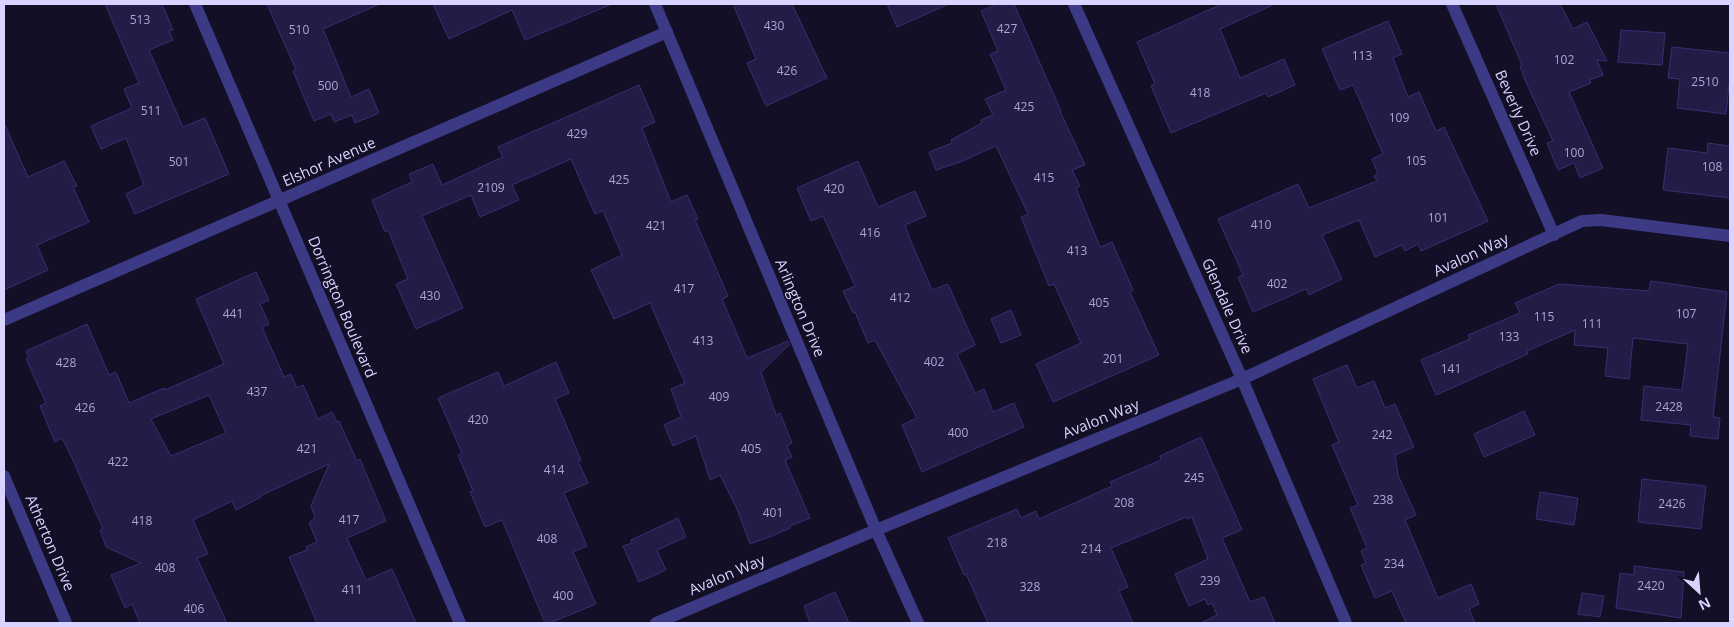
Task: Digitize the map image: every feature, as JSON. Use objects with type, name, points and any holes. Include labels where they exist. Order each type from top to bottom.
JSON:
[{"type":"street","name":"Dorrington Boulevard","points":[[195,4],[460,623]]},
{"type":"street","name":"Arlington Drive","points":[[655,4],[876,530],[918,623]]},
{"type":"street","name":"Glendale Drive","points":[[1074,4],[1242,379],[1346,623]]},
{"type":"street","name":"Beverly Drive","points":[[1452,4],[1554,235]]},
{"type":"street","name":"Elshor Avenue","points":[[4,320],[667,32]]},
{"type":"street","name":"Avalon Way","points":[[656,623],[1242,379],[1582,221],[1592,220],[1730,236]]},
{"type":"street","name":"Atherton Drive","points":[[4,476],[66,623]]},
{"type":"building","points":[[105,4],[162,4],[173,30],[169,31],[173,40],[149,50],[183,127],[205,118],[229,174],[135,214],[126,194],[144,185],[126,138],[101,149],[91,126],[132,108],[124,89],[139,83]]},
{"type":"building","points":[[267,4],[380,4],[323,29],[351,97],[369,89],[379,113],[355,123],[352,115],[334,122],[331,114],[314,121],[293,71],[296,70]]},
{"type":"building","points":[[433,4],[612,4],[525,40],[512,10],[449,39]]},
{"type":"building","points":[[733,4],[792,4],[827,78],[766,106],[747,63],[756,59]]},
{"type":"building","points":[[887,4],[949,4],[897,27]]},
{"type":"building","points":[[997,4],[1014,4],[1085,165],[1072,170],[1080,186],[1076,188],[1100,247],[1112,242],[1133,290],[1130,292],[1159,355],[1053,402],[1036,364],[1081,343],[1054,284],[1049,286],[1021,217],[1028,214],[996,146],[936,170],[929,152],[952,143],[951,140],[982,123],[981,120],[993,115],[985,99],[1006,90],[990,54],[998,51],[981,11]]},
{"type":"building","points":[[1222,4],[1275,4],[1220,29],[1240,78],[1284,59],[1295,85],[1268,97],[1266,93],[1171,133],[1151,86],[1155,84],[1137,42]]},
{"type":"building","points":[[1496,4],[1560,4],[1573,29],[1587,22],[1607,61],[1597,60],[1603,75],[1590,80],[1591,83],[1569,92],[1603,168],[1580,178],[1574,163],[1558,170],[1547,143],[1553,141],[1525,80],[1520,66],[1522,65]]},
{"type":"building","points":[[1388,21],[1402,54],[1393,58],[1408,97],[1419,92],[1436,131],[1444,127],[1488,221],[1421,251],[1418,244],[1405,251],[1402,245],[1375,257],[1359,220],[1322,235],[1342,279],[1309,295],[1306,289],[1253,312],[1238,277],[1243,275],[1218,219],[1298,184],[1309,208],[1377,181],[1374,176],[1378,174],[1372,159],[1383,154],[1353,85],[1340,90],[1322,49]]},
{"type":"building","points":[[1621,30],[1665,33],[1662,65],[1618,62]]},
{"type":"building","points":[[1672,47],[1730,53],[1730,85],[1726,114],[1677,108],[1680,79],[1668,78]]},
{"type":"building","points":[[639,85],[655,122],[642,128],[671,202],[687,195],[698,219],[695,220],[728,296],[722,299],[747,358],[788,341],[789,345],[761,372],[776,415],[780,413],[792,443],[787,446],[792,457],[785,460],[810,518],[750,544],[737,509],[720,475],[710,480],[696,436],[673,446],[664,425],[681,417],[671,389],[685,383],[650,303],[614,319],[591,270],[622,255],[603,211],[595,214],[571,159],[512,185],[519,200],[480,217],[471,195],[422,216],[463,308],[416,329],[396,284],[408,279],[388,230],[385,232],[372,200],[412,182],[409,174],[433,164],[442,185],[503,157],[498,147]]},
{"type":"building","points":[[4,123],[28,177],[64,161],[77,186],[73,187],[89,222],[37,245],[48,270],[4,290]]},
{"type":"building","points":[[1708,143],[1730,146],[1730,198],[1663,190],[1668,148],[1707,153]]},
{"type":"building","points":[[858,161],[878,207],[915,191],[926,216],[905,225],[932,290],[948,284],[975,345],[957,354],[975,393],[984,389],[993,412],[1014,403],[1024,427],[922,472],[902,425],[917,418],[875,340],[868,343],[855,312],[853,313],[843,291],[855,286],[823,216],[811,221],[797,188]]},
{"type":"building","points":[[256,272],[269,300],[260,304],[269,324],[262,327],[284,377],[291,374],[297,388],[303,385],[318,419],[332,412],[337,422],[339,421],[357,461],[360,459],[386,521],[347,538],[366,580],[392,569],[416,623],[317,623],[289,557],[307,550],[306,547],[317,542],[309,523],[315,518],[311,506],[329,464],[260,496],[236,510],[232,501],[193,520],[208,554],[197,558],[227,623],[140,623],[132,604],[125,608],[111,575],[141,563],[106,547],[100,530],[103,529],[71,456],[62,438],[55,442],[40,406],[46,403],[26,359],[29,358],[26,351],[87,324],[109,375],[116,372],[129,403],[164,388],[165,390],[224,364],[196,299]],"holes":[[[209,395],[226,433],[171,456],[151,419]]]},
{"type":"building","points":[[1651,281],[1727,292],[1713,417],[1720,418],[1718,439],[1690,436],[1691,425],[1641,420],[1644,386],[1682,390],[1688,344],[1633,338],[1629,379],[1605,376],[1608,348],[1574,345],[1575,330],[1527,351],[1528,354],[1436,395],[1421,360],[1470,339],[1468,335],[1520,313],[1515,303],[1559,284],[1649,291]]},
{"type":"building","points":[[1011,310],[1021,335],[1001,343],[991,319]]},
{"type":"building","points":[[556,362],[569,393],[555,399],[581,460],[578,461],[588,483],[564,493],[587,546],[573,552],[596,604],[550,623],[545,623],[502,520],[485,527],[470,492],[473,491],[458,455],[462,453],[438,398],[498,372],[504,386]]},
{"type":"building","points":[[1347,365],[1357,388],[1374,381],[1385,408],[1395,404],[1414,447],[1395,455],[1398,475],[1416,515],[1405,520],[1438,598],[1471,584],[1479,604],[1469,609],[1475,623],[1406,623],[1392,591],[1375,598],[1361,565],[1366,563],[1361,551],[1367,548],[1350,508],[1358,505],[1332,445],[1339,442],[1313,379]]},
{"type":"building","points":[[1524,411],[1535,435],[1484,457],[1474,434]]},
{"type":"building","points":[[1201,437],[1242,530],[1222,538],[1250,602],[1264,597],[1275,623],[1201,623],[1217,615],[1212,603],[1208,605],[1205,599],[1189,606],[1175,574],[1208,559],[1192,517],[1187,519],[1186,517],[1111,548],[1128,587],[1119,591],[1133,623],[988,623],[948,538],[1017,509],[1021,518],[1036,511],[1039,519],[1112,486],[1110,482],[1161,460],[1160,456]]},
{"type":"building","points":[[1642,479],[1706,486],[1701,529],[1638,522]]},
{"type":"building","points":[[1540,492],[1578,498],[1574,525],[1536,519]]},
{"type":"building","points":[[678,518],[686,537],[657,550],[666,570],[639,582],[623,546],[632,543],[631,540]]},
{"type":"building","points":[[1634,566],[1684,572],[1681,618],[1616,608],[1620,573],[1634,575]]},
{"type":"building","points":[[835,592],[849,623],[810,623],[804,606]]},
{"type":"building","points":[[1582,593],[1604,596],[1600,617],[1578,614]]}]
